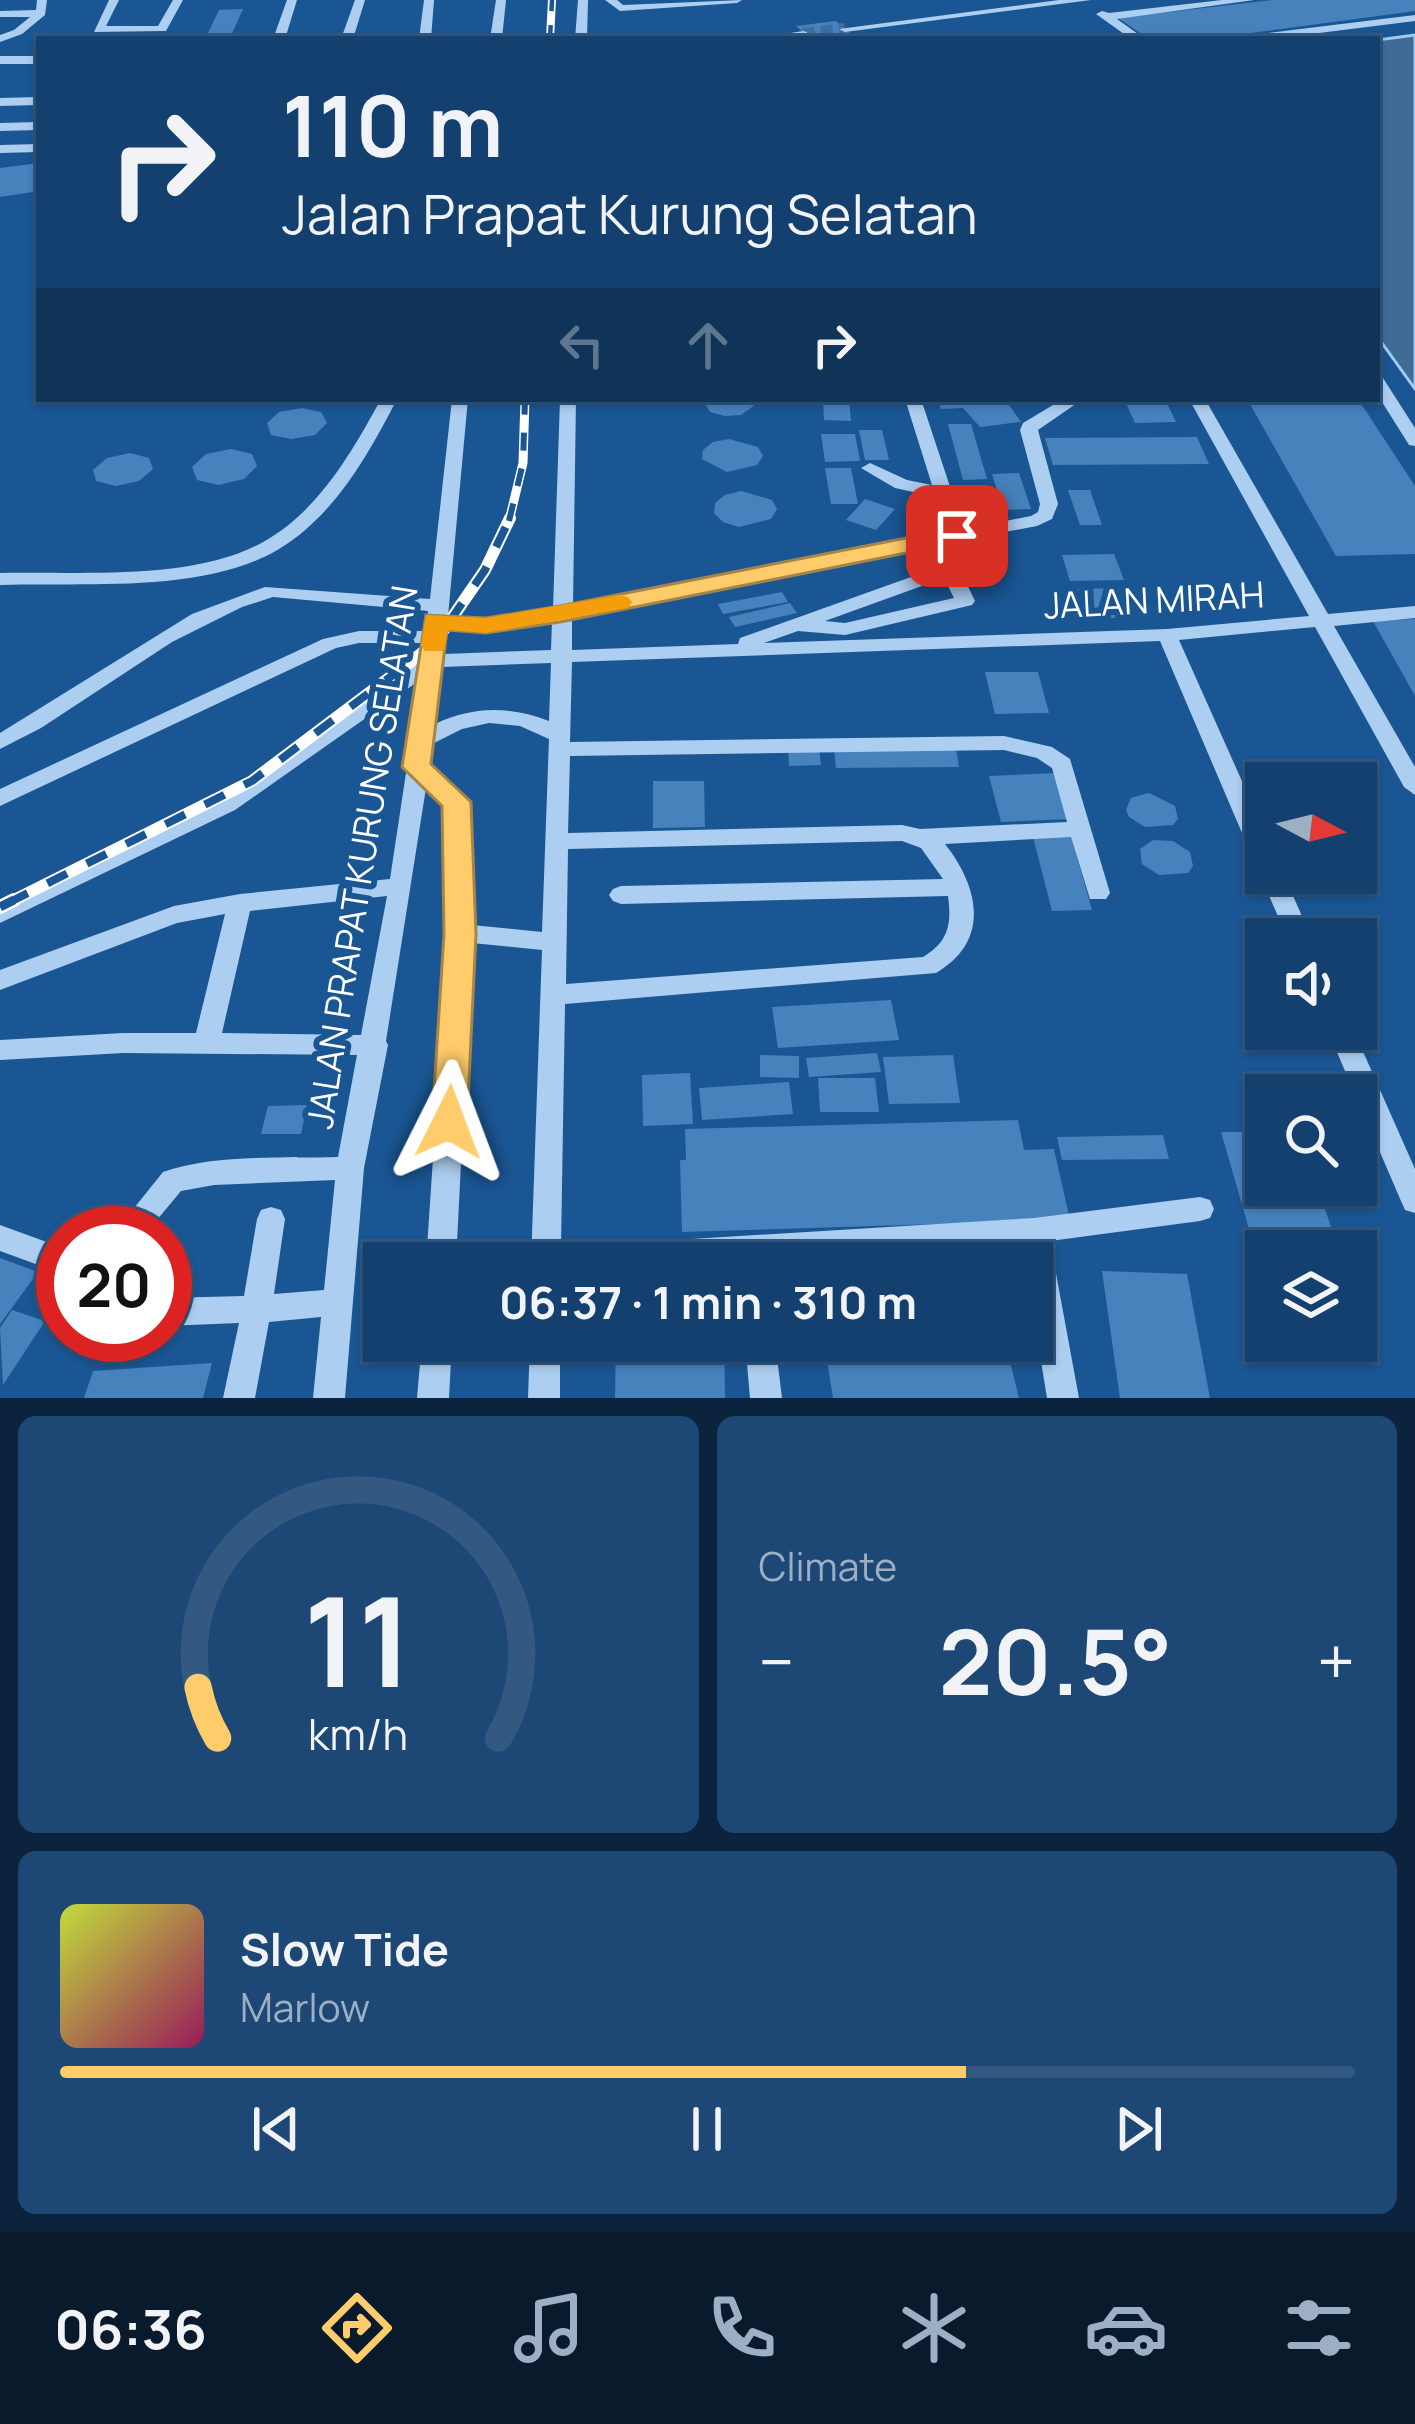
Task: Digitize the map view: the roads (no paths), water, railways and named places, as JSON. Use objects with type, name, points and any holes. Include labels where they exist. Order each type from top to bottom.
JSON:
[{"type":"street","points":[[114,0],[98,30],[162,29],[178,0]]},
{"type":"street","points":[[280,36],[292,0]]},
{"type":"street","points":[[348,36],[359,0]]},
{"type":"street","points":[[425,36],[429,0]]},
{"type":"street","points":[[496,36],[501,0]]},
{"type":"street","points":[[581,36],[583,0]]},
{"type":"street","points":[[610,0],[620,8],[737,0]]},
{"type":"street","points":[[845,29],[1083,0],[1135,36]]},
{"type":"street","points":[[1107,17],[1249,0]]},
{"type":"street","points":[[0,14],[41,6]]},
{"type":"street","points":[[0,39],[18,32],[41,6]]},
{"type":"street","points":[[1268,36],[1415,18]]},
{"type":"street","points":[[785,36],[803,34]]},
{"type":"street","points":[[0,60],[36,59]]},
{"type":"street","points":[[0,102],[36,101]]},
{"type":"street","points":[[0,127],[36,126]]},
{"type":"street","points":[[0,149],[36,148]]},
{"type":"street","points":[[1380,386],[1415,441]]},
{"type":"street","points":[[0,578],[154,572],[255,555],[307,515],[361,455],[388,402]]},
{"type":"street","name":"JALAN PRAPAT KURUNG SELATAN","points":[[329,1398],[350,1168],[401,886],[460,402]]},
{"type":"street","points":[[547,1242],[568,402]]},
{"type":"street","points":[[793,624],[845,629],[959,604],[965,595],[951,569],[943,493],[914,402]]},
{"type":"street","points":[[0,798],[330,643],[560,614],[1046,514],[1049,504],[1032,423],[1070,402]]},
{"type":"street","points":[[1199,402],[1415,787]]},
{"type":"street","points":[[870,468],[901,484],[943,493]]},
{"type":"street","points":[[729,649],[951,569]]},
{"type":"street","points":[[0,742],[34,725],[199,617],[272,591],[435,631]]},
{"type":"street","name":"JALAN MIRAH","points":[[435,631],[560,656],[1167,635],[1415,612]]},
{"type":"street","points":[[0,914],[227,806],[435,631]]},
{"type":"street","points":[[1167,635],[1245,813]]},
{"type":"street","points":[[442,1242],[460,934],[457,802],[418,755],[447,723],[512,714],[537,721],[561,742],[1004,743],[1043,752],[1062,764],[1098,892]]},
{"type":"street","points":[[558,841],[902,833],[919,837],[1080,829]]},
{"type":"street","points":[[554,995],[927,966],[952,950],[962,924],[958,887],[941,854],[919,837]]},
{"type":"street","points":[[0,980],[174,916],[240,902],[401,886]]},
{"type":"street","points":[[622,895],[958,887]]},
{"type":"street","points":[[206,1046],[240,902]]},
{"type":"street","points":[[460,934],[555,942]]},
{"type":"street","points":[[0,1050],[123,1043],[375,1045]]},
{"type":"street","points":[[1349,1050],[1415,1201]]},
{"type":"street","points":[[151,1206],[173,1180],[214,1173],[350,1168]]},
{"type":"street","points":[[904,1242],[1200,1209]]},
{"type":"street","points":[[239,1398],[271,1219]]},
{"type":"street","points":[[1034,1231],[1063,1398]]},
{"type":"street","points":[[0,1238],[36,1251]]},
{"type":"street","points":[[192,1311],[338,1302]]},
{"type":"street","points":[[434,1398],[436,1362]]},
{"type":"street","points":[[544,1398],[545,1362]]},
{"type":"street","points":[[762,1362],[766,1398]]},
{"type":"water","points":[[1415,35],[1415,389],[1380,340],[1380,40]]},
{"type":"tunnel","points":[[803,34],[845,29]]},
{"type":"railway","points":[[550,36],[552,0]]},
{"type":"railway","points":[[509,519],[523,463],[525,402]]},
{"type":"railway","points":[[0,907],[252,781],[434,644],[485,570],[509,519]]}]
